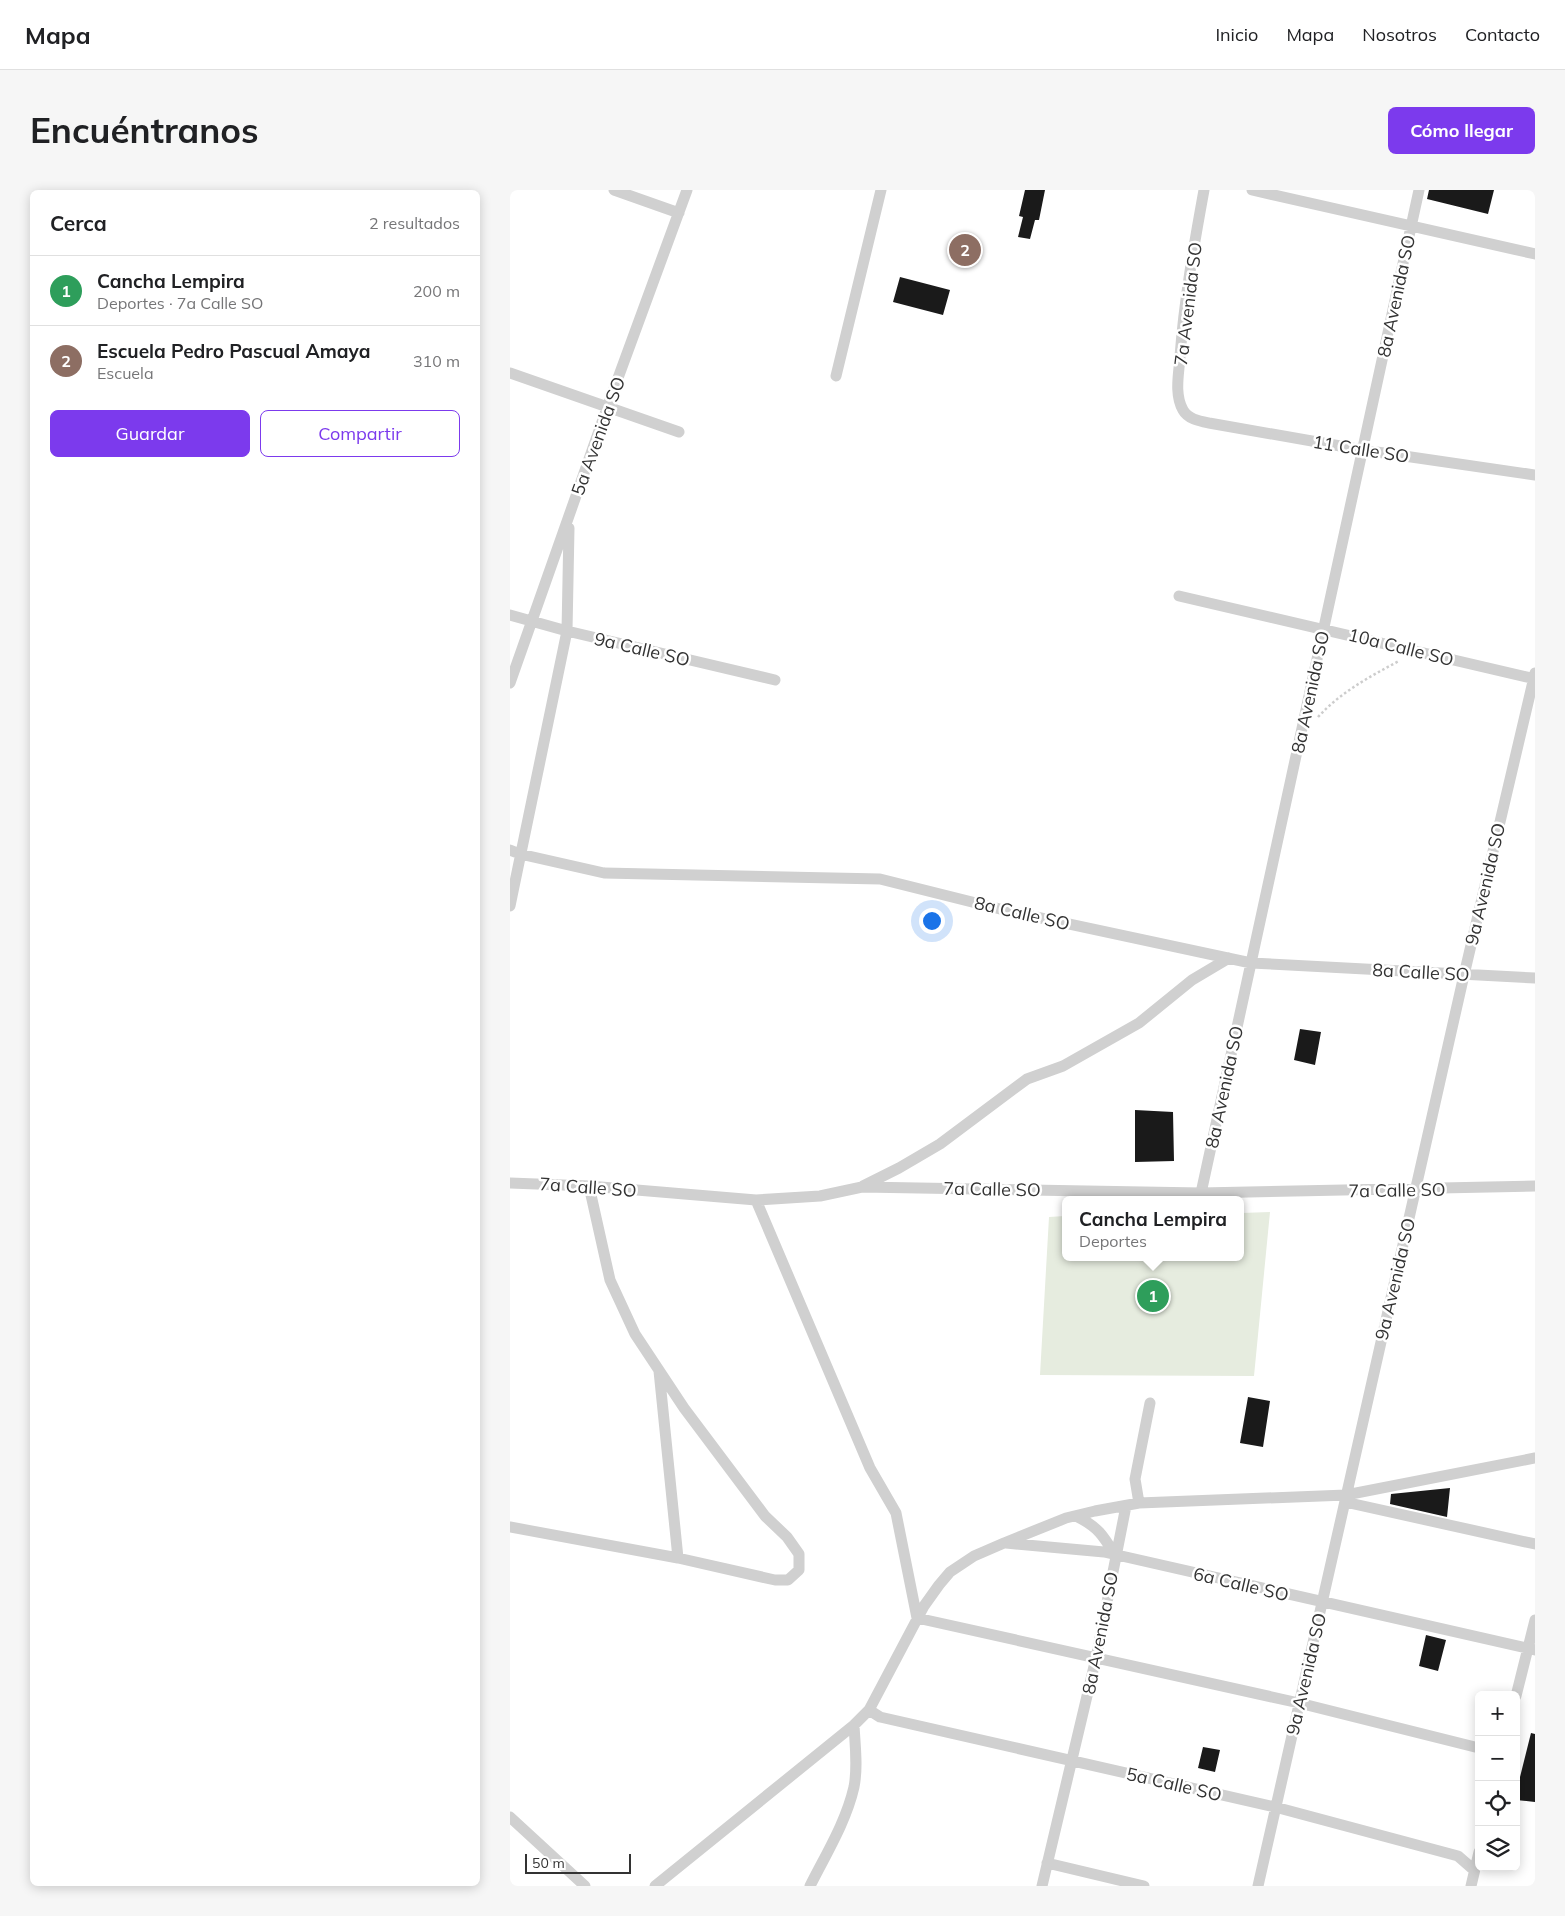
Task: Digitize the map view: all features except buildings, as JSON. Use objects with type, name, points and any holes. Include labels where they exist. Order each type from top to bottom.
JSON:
[{"type":"street","points":[[614,190],[679,213]]},
{"type":"street","name":"5a Avenida SO","points":[[510,683],[607,408],[687,190]]},
{"type":"street","points":[[836,376],[881,190]]},
{"type":"street","name":"7a Avenida SO","points":[[1188,416],[1179,400],[1178,387],[1183,315],[1204,190]]},
{"type":"street","points":[[1252,190],[1535,254]]},
{"type":"street","name":"8a Avenida SO","points":[[1201,1193],[1419,190]]},
{"type":"street","points":[[510,373],[679,432]]},
{"type":"street","name":"11 Calle SO","points":[[1188,416],[1209,423],[1363,450],[1535,475]]},
{"type":"street","points":[[510,906],[515,852],[567,631],[569,516]]},
{"type":"street","name":"10a Calle SO","points":[[1179,596],[1535,677]]},
{"type":"street","name":"9a Calle SO","points":[[510,615],[567,631],[775,680]]},
{"type":"street","name":"9a Avenida SO","points":[[1258,1886],[1464,974],[1535,677]]},
{"type":"street","name":"8a Calle SO","points":[[515,852],[604,873],[880,879],[1004,910],[1251,963],[1535,978]]},
{"type":"street","points":[[862,1187],[940,1144],[1027,1079],[1063,1066],[1139,1023],[1192,980],[1229,958]]},
{"type":"street","name":"7a Calle SO","points":[[510,1183],[590,1186],[756,1200],[820,1196],[862,1187],[1201,1193],[1416,1190],[1535,1186]]},
{"type":"street","points":[[510,1527],[678,1558],[775,1580],[788,1580],[799,1570],[799,1554],[787,1537],[766,1516],[684,1408],[635,1334],[610,1280],[590,1186]]},
{"type":"street","points":[[756,1200],[870,1468],[896,1513],[917,1618]]},
{"type":"street","points":[[659,1370],[678,1558]]},
{"type":"street","points":[[1139,1503],[1135,1480],[1150,1402]]},
{"type":"street","points":[[655,1886],[854,1725],[869,1710],[917,1618],[939,1585],[950,1572],[974,1556],[1076,1516],[1139,1503],[1345,1498],[1535,1458]]},
{"type":"street","points":[[1345,1498],[1535,1544]]},
{"type":"street","name":"8a Avenida SO","points":[[1042,1886],[1096,1658],[1126,1506]]},
{"type":"street","points":[[1076,1516],[1088,1522],[1103,1534],[1116,1556]]},
{"type":"street","name":"6a Calle SO","points":[[1004,1543],[1104,1552],[1532,1649]]},
{"type":"street","points":[[917,1618],[1299,1703],[1475,1747]]},
{"type":"street","points":[[1518,1691],[1532,1649],[1535,1620]]},
{"type":"street","name":"5a Calle SO","points":[[869,1710],[880,1717],[1276,1807],[1458,1856],[1474,1870]]},
{"type":"street","points":[[810,1886],[840,1826],[854,1786],[856,1764],[854,1725]]},
{"type":"street","points":[[510,1817],[585,1886]]},
{"type":"street","points":[[1047,1863],[1144,1886]]},
{"type":"street","points":[[1471,1886],[1475,1866]]},
{"type":"street","points":[[1474,1870],[1479,1886]]},
{"type":"path","points":[[1301,736],[1334,700],[1369,677],[1418,651]]},
{"type":"shaded area","points":[[1270,1212],[1254,1376],[1040,1375],[1049,1217],[1062,1216],[1062,1261],[1244,1261],[1244,1213]]},
{"type":"place","name":"Escuela Pedro Pascual Amaya","points":[[965,250]]},
{"type":"place","name":"Cancha Lempira","points":[[1153,1296]]}]
